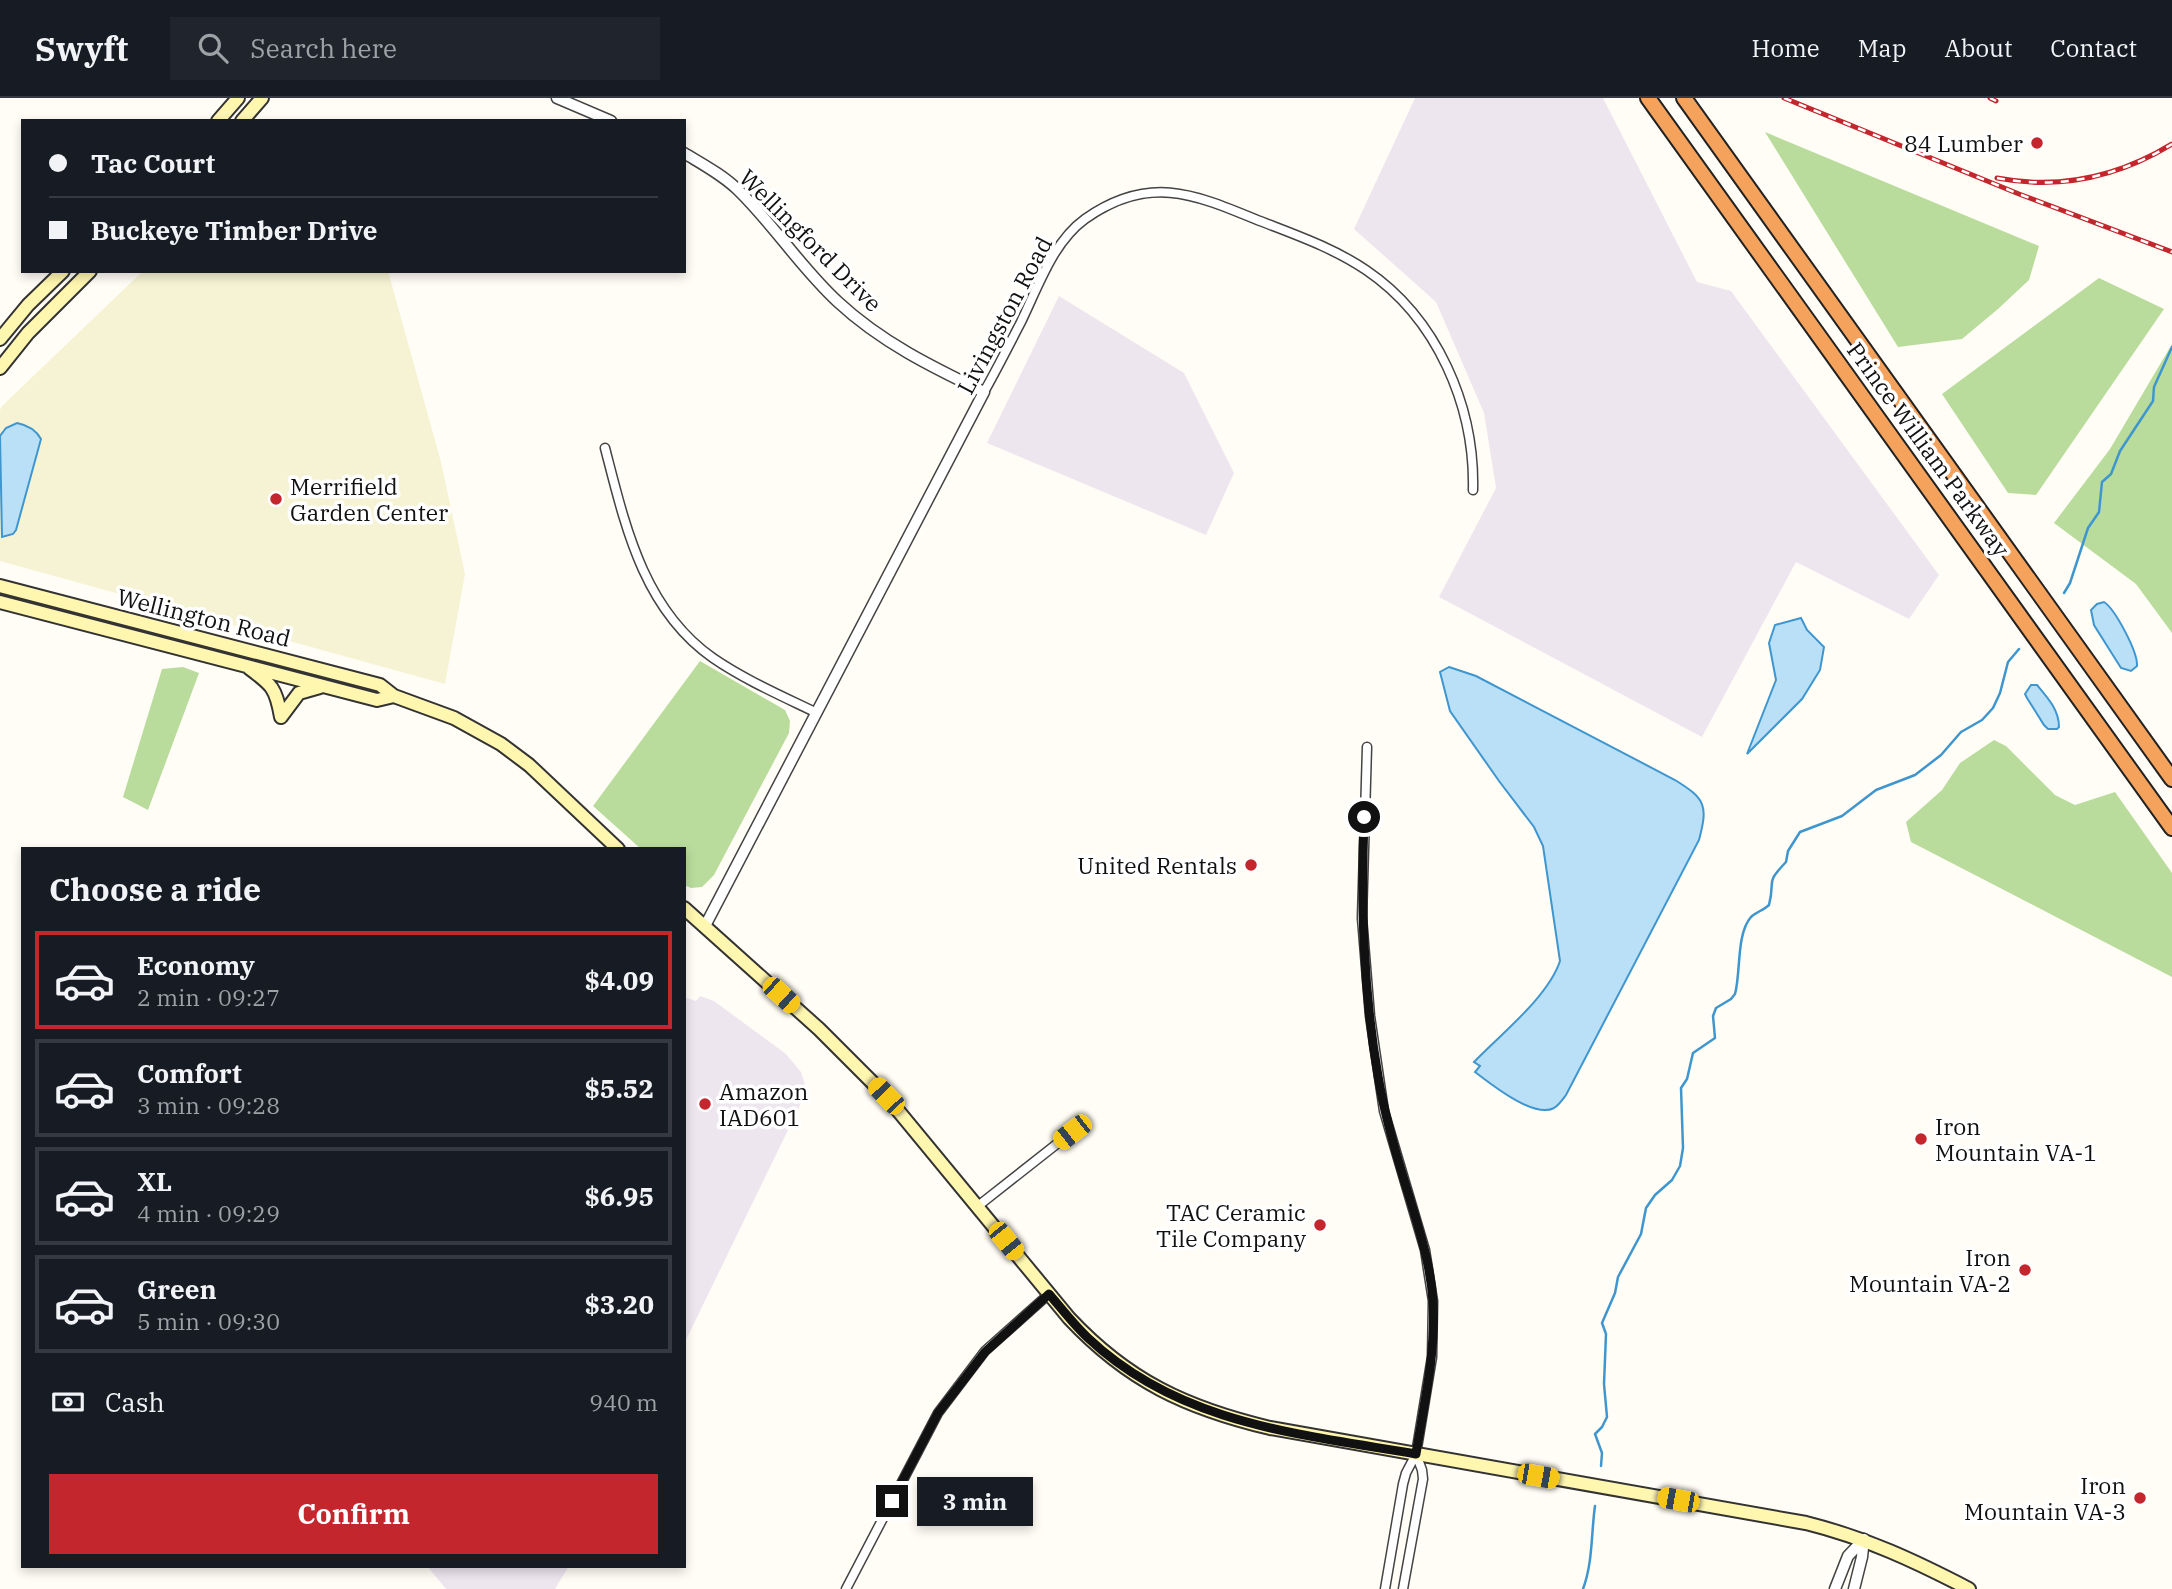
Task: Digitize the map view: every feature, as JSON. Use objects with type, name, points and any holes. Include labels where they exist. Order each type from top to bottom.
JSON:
[{"type":"highway","name":"Prince William Parkway","points":[[1648,98],[2172,828]]},
{"type":"highway","name":"Prince William Parkway","points":[[1684,98],[2172,779]]},
{"type":"main road","points":[[220,119],[238,98]]},
{"type":"main road","points":[[244,119],[262,98]]},
{"type":"main road","points":[[0,339],[28,305],[61,273]]},
{"type":"main road","points":[[0,368],[28,332],[88,273]]},
{"type":"main road","name":"Wellington Road","points":[[0,586],[380,685],[394,696],[446,715],[501,744],[529,765],[616,847]]},
{"type":"main road","name":"Wellington Road","points":[[0,603],[376,699],[394,696]]},
{"type":"main road","points":[[243,664],[273,687],[281,717],[299,693],[311,688],[330,687]]},
{"type":"main road","points":[[686,910],[819,1029],[869,1078],[904,1116],[1088,1338],[1146,1382],[1188,1404],[1270,1428],[1806,1523],[1890,1549],[1969,1589]]},
{"type":"street","points":[[557,98],[606,119]]},
{"type":"street","name":"Wellingford Drive","points":[[686,154],[736,187],[811,274],[851,314],[904,351],[984,392]]},
{"type":"street","name":"Livingston Road","points":[[705,926],[1049,265],[1066,239],[1083,220],[1112,203],[1150,193],[1190,194],[1334,252],[1367,271],[1405,305],[1433,342],[1462,402],[1471,440],[1473,490]]},
{"type":"street","points":[[605,448],[633,548],[659,602],[676,623],[711,656],[817,713]]},
{"type":"street","points":[[1367,747],[1362,918],[1370,1016],[1384,1111],[1425,1250],[1433,1301],[1432,1357],[1416,1454],[1403,1485],[1385,1589]]},
{"type":"street","points":[[978,1206],[1072,1132]]},
{"type":"street","points":[[846,1589],[938,1413],[985,1352],[1049,1294]]},
{"type":"street","points":[[1403,1589],[1423,1479],[1416,1454]]},
{"type":"street","points":[[1835,1589],[1848,1556],[1864,1539]]},
{"type":"street","points":[[1854,1589],[1863,1557],[1864,1539]]},
{"type":"shaded area","points":[[1415,98],[1603,98],[1697,282],[1731,291],[1939,575],[1909,619],[1796,562],[1702,737],[1439,597],[1496,488],[1484,413],[1436,302],[1354,229]]},
{"type":"shaded area","points":[[141,273],[389,273],[441,462],[465,574],[445,684],[0,561],[2,406]]},
{"type":"shaded area","points":[[1059,296],[1184,373],[1234,473],[1206,535],[987,443]]},
{"type":"shaded area","points":[[700,996],[714,1001],[786,1054],[801,1072],[807,1091],[686,1340],[686,998],[696,1001]]},
{"type":"shaded area","points":[[429,1568],[568,1568],[555,1589],[446,1589]]},
{"type":"green space","points":[[1765,132],[2039,246],[2029,280],[1962,339],[1898,347]]},
{"type":"green space","points":[[2099,278],[2164,309],[2036,495],[2008,493],[1942,394]]},
{"type":"green space","points":[[2172,344],[2172,633],[2136,584],[2054,523],[2110,449]]},
{"type":"green space","points":[[700,661],[785,710],[790,721],[789,733],[714,875],[702,887],[686,886],[686,847],[639,847],[593,806]]},
{"type":"green space","points":[[183,667],[199,673],[148,810],[123,797],[162,669]]},
{"type":"green space","points":[[1994,740],[2006,746],[2055,795],[2075,805],[2115,792],[2172,873],[2172,977],[1911,842],[1906,822],[1942,790],[1960,763]]},
{"type":"water","points":[[17,423],[31,428],[41,439],[16,530],[13,534],[2,537],[0,436],[6,428]]},
{"type":"water","points":[[2104,602],[2120,622],[2134,651],[2137,666],[2131,671],[2121,668],[2094,625],[2091,610]]},
{"type":"water","points":[[1801,618],[1807,630],[1824,647],[1820,670],[1802,699],[1747,754],[1776,680],[1769,643],[1775,625]]},
{"type":"water","points":[[1449,667],[1476,676],[1675,780],[1699,798],[1704,811],[1699,840],[1566,1095],[1556,1107],[1546,1110],[1524,1105],[1475,1072],[1480,1066],[1474,1062],[1535,1001],[1554,975],[1560,961],[1543,846],[1534,827],[1450,711],[1440,672]]},
{"type":"water","points":[[2031,685],[2037,685],[2052,704],[2059,721],[2057,729],[2048,729],[2044,725],[2027,698],[2025,694]]},
{"type":"waterway","points":[[2064,593],[2070,583],[2088,528],[2099,512],[2102,482],[2111,474],[2120,451],[2153,401],[2154,387],[2172,347]]},
{"type":"waterway","points":[[1601,1466],[1602,1453],[1595,1434],[1607,1417],[1604,1384],[1606,1334],[1602,1323],[1615,1293],[1618,1277],[1641,1234],[1646,1208],[1655,1195],[1672,1180],[1680,1166],[1683,1148],[1681,1088],[1687,1079],[1693,1053],[1715,1038],[1713,1016],[1716,1008],[1735,994],[1746,924],[1753,915],[1769,905],[1773,879],[1786,862],[1788,851],[1800,832],[1842,816],[1876,790],[1915,775],[1941,755],[1961,732],[1982,720],[1993,708],[2008,662],[2019,649]]},
{"type":"waterway","points":[[1583,1589],[1590,1558],[1595,1506]]},
{"type":"railway","points":[[1784,98],[2019,194],[2172,252]]},
{"type":"railway","points":[[1990,98],[1996,101]]},
{"type":"railway","points":[[1997,178],[2043,182],[2088,178],[2131,165],[2172,144]]},
{"type":"place","name":"84 Lumber","points":[[2037,143]]},
{"type":"place","name":"Merrifield Garden Center","points":[[276,499]]},
{"type":"place","name":"United Rentals","points":[[1251,865]]},
{"type":"place","name":"Amazon IAD601","points":[[705,1104]]},
{"type":"place","name":"Iron Mountain VA-1","points":[[1921,1139]]},
{"type":"place","name":"TAC Ceramic Tile Company","points":[[1320,1225]]},
{"type":"place","name":"Iron Mountain VA-2","points":[[2025,1270]]},
{"type":"place","name":"Iron Mountain VA-3","points":[[2140,1498]]},
{"type":"route","points":[[892,1501],[938,1413],[985,1352],[1049,1294],[1088,1338],[1113,1359],[1146,1382],[1188,1404],[1270,1428],[1416,1454],[1432,1357],[1433,1301],[1425,1250],[1384,1111],[1373,1044],[1362,918],[1364,817]]}]
